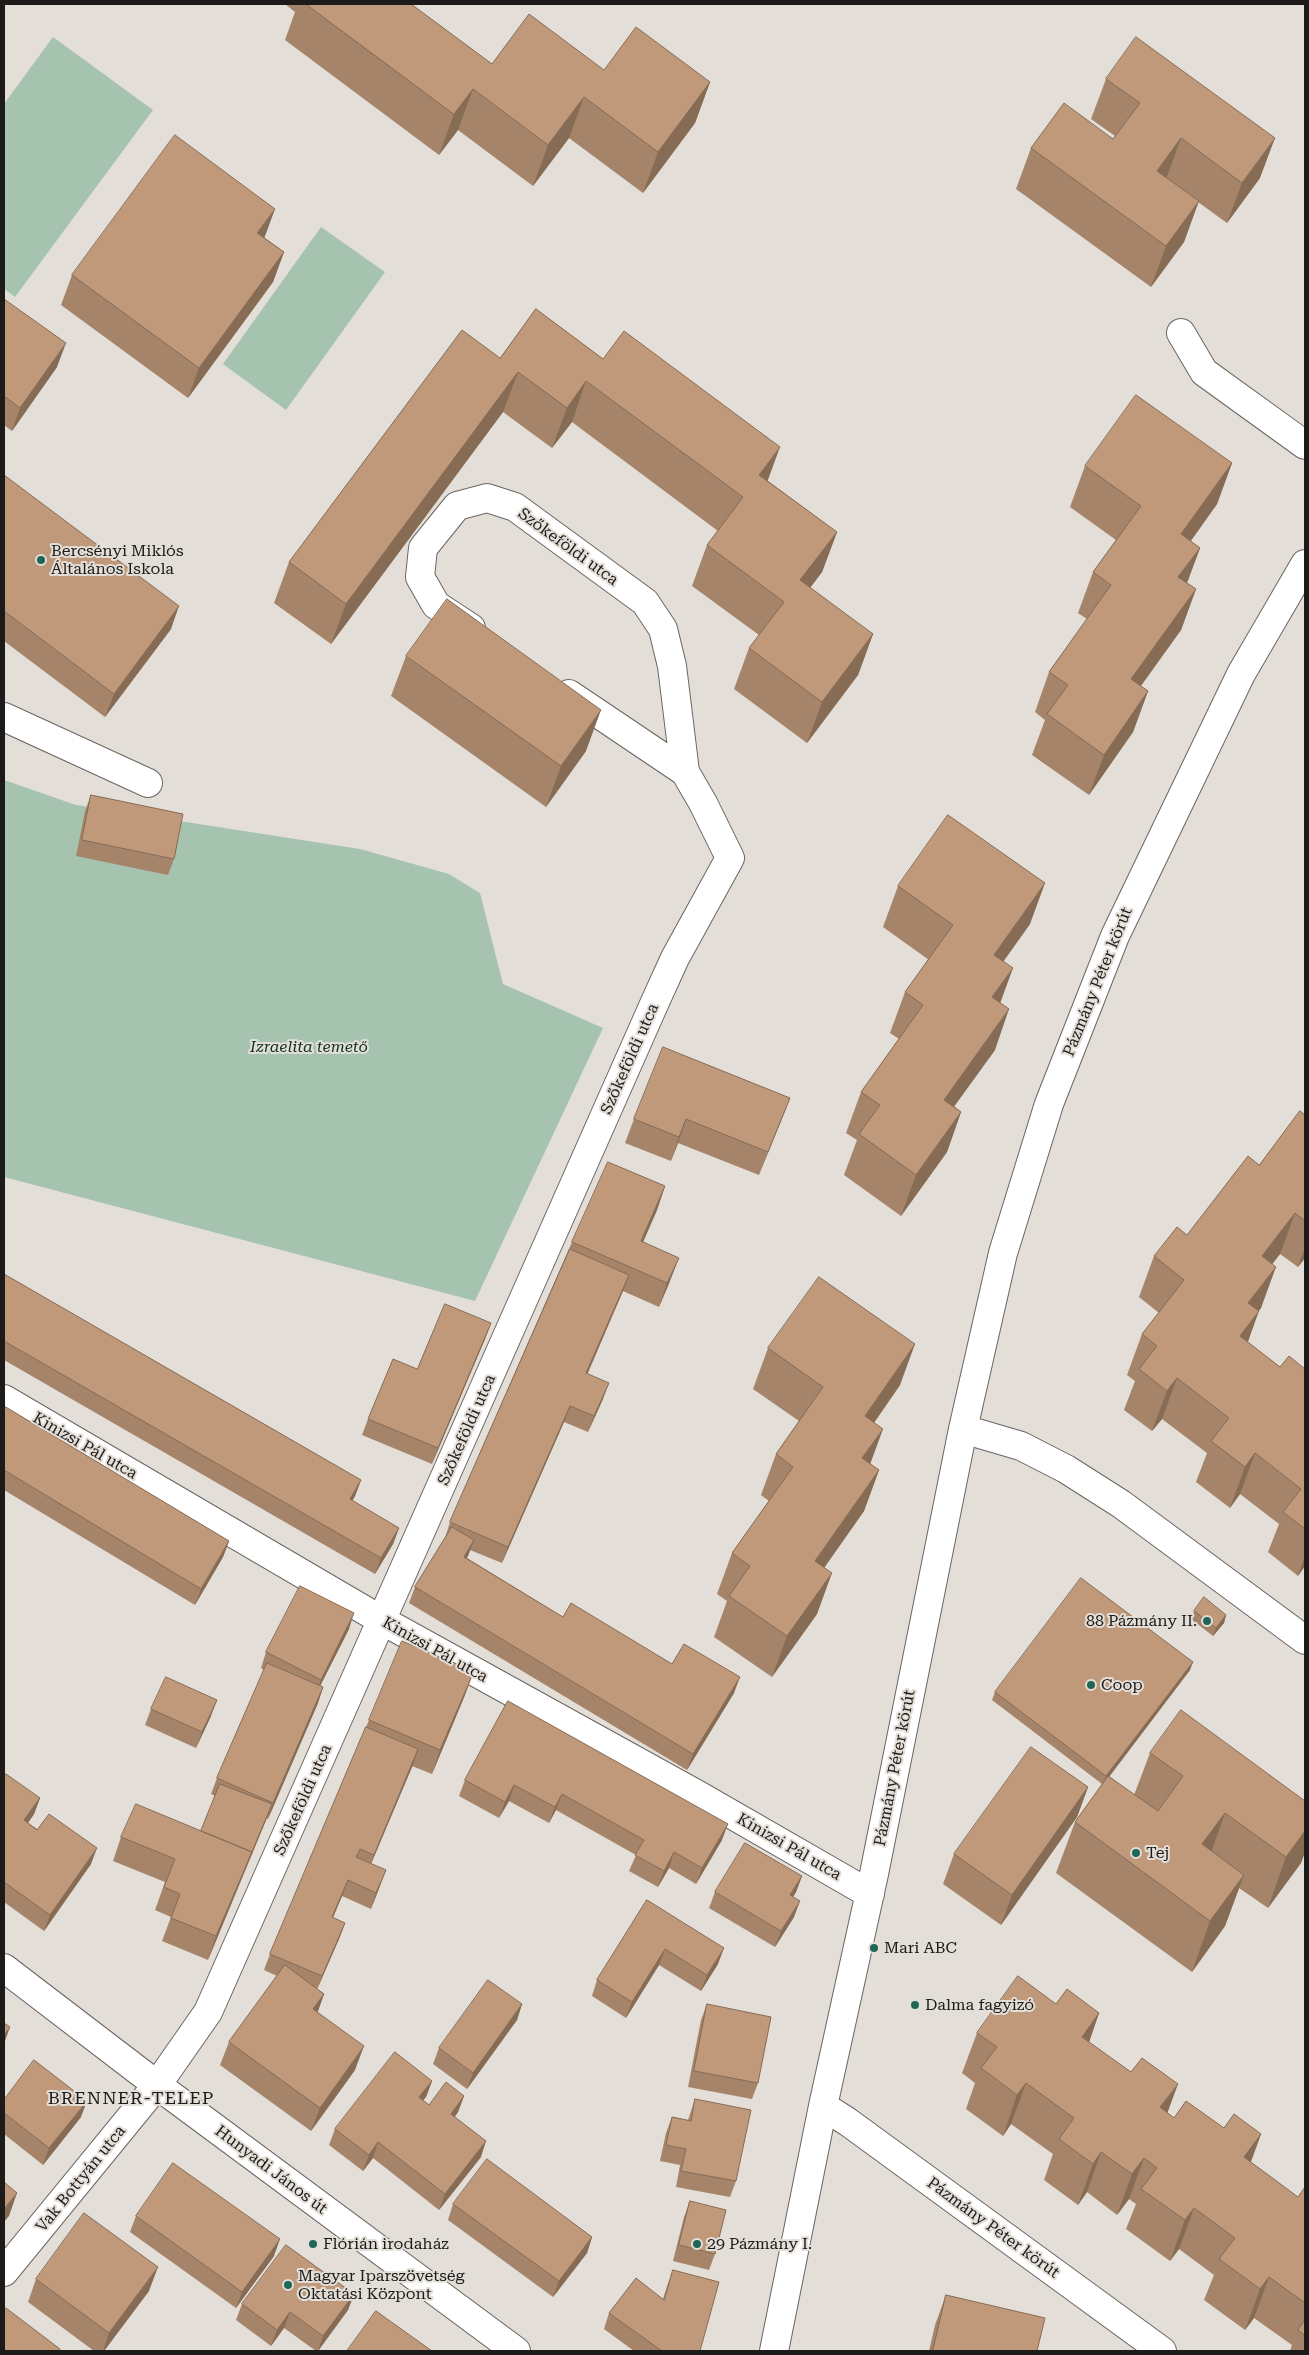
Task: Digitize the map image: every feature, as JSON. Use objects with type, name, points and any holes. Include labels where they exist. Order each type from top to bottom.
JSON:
[{"type":"street","points":[[1181,333],[1204,372],[1305,445]]},
{"type":"street","name":"Szőkeföldi utca","points":[[157,2085],[208,2012],[383,1621],[655,1002],[675,958],[730,858],[685,772],[672,666],[663,629],[645,602],[515,507],[487,498],[457,506],[423,548],[420,578],[436,605],[494,644]]},
{"type":"street","name":"Pázmány Péter körút","points":[[774,2351],[823,2106],[870,1894],[963,1429],[1003,1253],[1052,1095],[1115,936],[1241,674],[1305,564]]},
{"type":"street","name":"Szőkeföldi utca","points":[[544,678],[685,772]]},
{"type":"street","points":[[4,717],[148,783]]},
{"type":"street","name":"Kinizsi Pál utca","points":[[4,1399],[383,1621],[698,1795],[870,1894]]},
{"type":"street","points":[[963,1429],[1021,1446],[1066,1469],[1121,1504],[1305,1640]]},
{"type":"street","name":"Hunyadi János út","points":[[4,1968],[157,2085],[516,2351]]},
{"type":"street","name":"Vak Bottyán utca","points":[[4,2272],[157,2085]]},
{"type":"street","name":"Pázmány Péter körút","points":[[823,2106],[856,2127],[1162,2351]]},
{"type":"green space","points":[[53,37],[153,110],[15,297],[4,289],[4,104]]},
{"type":"green space","points":[[321,227],[385,272],[286,410],[223,364]]},
{"type":"green space","name":"Izraelita temető","points":[[4,780],[76,805],[360,849],[449,874],[480,893],[503,984],[603,1028],[475,1301],[4,1177]]},
{"type":"building","points":[[306,4],[411,4],[492,64],[529,14],[604,70],[636,27],[710,82],[658,152],[584,97],[548,145],[473,89],[454,114]]},
{"type":"building","points":[[1136,37],[1275,138],[1242,183],[1181,138],[1157,171],[1199,201],[1166,246],[1031,148],[1064,103],[1113,139],[1140,103],[1106,79]]},
{"type":"building","points":[[175,135],[275,209],[257,233],[284,252],[199,368],[72,275]]},
{"type":"building","points":[[4,299],[66,343],[20,408],[4,396]]},
{"type":"building","points":[[536,309],[603,359],[624,331],[780,447],[759,475],[837,532],[800,580],[873,634],[822,702],[749,648],[784,602],[707,545],[743,497],[586,381],[567,408],[518,372],[346,604],[289,562],[462,330],[500,358]]},
{"type":"building","points":[[1136,395],[1232,463],[1181,534],[1200,548],[1178,577],[1196,589],[1131,679],[1148,691],[1104,755],[1047,714],[1068,685],[1049,672],[1111,585],[1093,572],[1141,506],[1085,466]]},
{"type":"building","name":"Bercsényi Miklós Általános Iskola","points":[[4,475],[179,606],[114,694],[4,611]]},
{"type":"building","points":[[447,599],[601,710],[561,766],[406,656]]},
{"type":"building","points":[[91,795],[183,814],[174,859],[82,840]]},
{"type":"building","points":[[948,815],[1045,883],[994,955],[1013,968],[992,997],[1009,1009],[944,1100],[961,1112],[916,1175],[859,1134],[880,1105],[861,1092],[923,1005],[905,992],[953,925],[898,886]]},
{"type":"building","points":[[663,1047],[790,1098],[768,1152],[686,1119],[679,1137],[634,1119]]},
{"type":"building","points":[[1300,1111],[1305,1115],[1305,1221],[1295,1213],[1262,1256],[1276,1267],[1248,1303],[1259,1311],[1240,1336],[1280,1367],[1289,1356],[1305,1369],[1305,1529],[1283,1512],[1301,1489],[1255,1453],[1245,1467],[1211,1441],[1229,1418],[1177,1378],[1167,1391],[1139,1369],[1157,1346],[1142,1334],[1184,1280],[1154,1256],[1177,1227],[1187,1235],[1248,1156],[1259,1165]]},
{"type":"building","points":[[608,1162],[665,1186],[641,1241],[679,1258],[667,1283],[572,1242]]},
{"type":"building","points":[[570,1249],[629,1275],[586,1373],[609,1383],[594,1416],[570,1406],[508,1547],[450,1522]]},
{"type":"building","points":[[4,1274],[361,1480],[350,1499],[399,1528],[381,1558],[4,1341]]},
{"type":"building","points":[[819,1277],[915,1344],[865,1416],[883,1429],[862,1458],[879,1470],[815,1561],[832,1573],[787,1636],[729,1596],[750,1566],[732,1553],[793,1467],[776,1454],[823,1387],[768,1348]]},
{"type":"building","points":[[445,1304],[491,1323],[438,1448],[368,1419],[393,1359],[417,1369]]},
{"type":"building","points":[[4,1406],[229,1541],[201,1589],[4,1470]]},
{"type":"building","points":[[452,1527],[474,1540],[464,1557],[563,1617],[571,1603],[672,1664],[684,1644],[740,1677],[693,1754],[415,1587]]},
{"type":"building","name":"Coop","points":[[1081,1578],[1193,1662],[1106,1776],[995,1692]]},
{"type":"building","points":[[300,1586],[354,1613],[321,1680],[266,1652]]},
{"type":"building","points":[[1204,1597],[1226,1615],[1216,1628],[1194,1611]]},
{"type":"building","points":[[402,1641],[474,1671],[440,1750],[369,1720]]},
{"type":"building","points":[[267,1663],[323,1687],[273,1803],[217,1778]]},
{"type":"building","points":[[166,1677],[217,1700],[202,1732],[151,1709]]},
{"type":"building","points":[[508,1701],[728,1824],[702,1868],[674,1852],[664,1871],[635,1855],[644,1840],[562,1794],[555,1807],[514,1785],[505,1802],[465,1780]]},
{"type":"building","points":[[1181,1710],[1305,1801],[1305,1831],[1286,1857],[1225,1813],[1202,1844],[1244,1875],[1210,1921],[1075,1822],[1108,1776],[1158,1811],[1183,1776],[1150,1753]]},
{"type":"building","points":[[366,1727],[418,1749],[374,1855],[360,1849],[356,1857],[386,1870],[376,1893],[348,1880],[332,1917],[345,1923],[322,1976],[270,1954]]},
{"type":"building","points":[[1031,1747],[1088,1787],[1012,1895],[954,1854]]},
{"type":"building","points":[[6,1774],[40,1798],[24,1820],[37,1830],[49,1814],[97,1848],[50,1915],[4,1882],[4,1778]]},
{"type":"building","points":[[220,1784],[272,1804],[252,1852],[201,1831]]},
{"type":"building","points":[[136,1804],[252,1852],[216,1936],[171,1918],[180,1894],[164,1887],[175,1859],[121,1837]]},
{"type":"building","points":[[745,1843],[802,1876],[790,1895],[800,1901],[781,1931],[715,1892]]},
{"type":"building","points":[[647,1900],[724,1948],[707,1975],[665,1949],[632,2002],[597,1980]]},
{"type":"building","points":[[285,1965],[324,1994],[313,2009],[364,2046],[320,2108],[229,2042]]},
{"type":"building","points":[[1018,1976],[1056,2004],[1067,1989],[1099,2013],[1082,2037],[1131,2072],[1142,2058],[1178,2084],[1160,2107],[1174,2118],[1186,2101],[1224,2128],[1234,2114],[1261,2134],[1244,2157],[1298,2197],[1305,2187],[1305,2303],[1269,2277],[1260,2289],[1219,2259],[1235,2238],[1194,2208],[1185,2220],[1141,2189],[1157,2168],[1144,2158],[1132,2174],[1101,2152],[1093,2164],[1059,2139],[1074,2118],[1026,2083],[1017,2095],[981,2068],[997,2047],[977,2033]]},
{"type":"building","points":[[488,1980],[522,2004],[473,2073],[439,2048]]},
{"type":"building","points":[[707,2004],[771,2017],[758,2083],[694,2071]]},
{"type":"building","points":[[4,2023],[10,2027],[4,2035]]},
{"type":"building","points":[[395,2052],[432,2081],[419,2097],[429,2105],[446,2082],[464,2096],[451,2114],[486,2141],[445,2194],[378,2142],[369,2155],[335,2129]]},
{"type":"building","points":[[34,2060],[87,2101],[49,2148],[4,2113],[4,2100]]},
{"type":"building","points":[[695,2099],[751,2110],[736,2181],[681,2171],[686,2149],[666,2145],[672,2117],[691,2121]]},
{"type":"building","points":[[487,2159],[592,2237],[559,2281],[453,2204]]},
{"type":"building","points":[[173,2163],[280,2239],[242,2292],[136,2216]]},
{"type":"building","points":[[4,2182],[17,2193],[4,2209]]},
{"type":"building","points":[[690,2201],[726,2210],[715,2254],[679,2245]]},
{"type":"building","points":[[84,2213],[158,2267],[109,2333],[36,2279]]},
{"type":"building","name":"Magyar Iparszövetség Oktatási Központ","points":[[286,2245],[354,2294],[323,2336],[290,2312],[277,2330],[242,2304]]},
{"type":"building","points":[[673,2270],[719,2282],[700,2351],[662,2351],[609,2313],[636,2278],[664,2300]]},
{"type":"building","points":[[946,2295],[1045,2318],[1037,2351],[933,2351]]},
{"type":"building","points":[[6,2308],[60,2349],[59,2351],[4,2351],[4,2310]]},
{"type":"building","points":[[376,2311],[432,2351],[347,2351]]},
{"type":"building","points":[[1305,2320],[1305,2336],[1298,2330]]},
{"type":"place","name":"Bercsényi Miklós Általános Iskola","points":[[41,560]]},
{"type":"place","name":"88 Pázmány II.","points":[[1207,1621]]},
{"type":"place","name":"Coop","points":[[1091,1685]]},
{"type":"place","name":"Tej","points":[[1136,1853]]},
{"type":"place","name":"Mari ABC","points":[[874,1948]]},
{"type":"place","name":"Dalma fagyizó","points":[[915,2005]]},
{"type":"place","name":"Flórián irodaház","points":[[313,2244]]},
{"type":"place","name":"29 Pázmány I.","points":[[697,2244]]},
{"type":"place","name":"Magyar Iparszövetség Oktatási Központ","points":[[288,2285]]},
{"type":"district","name":"BRENNER-TELEP","points":[[131,2099]]}]
